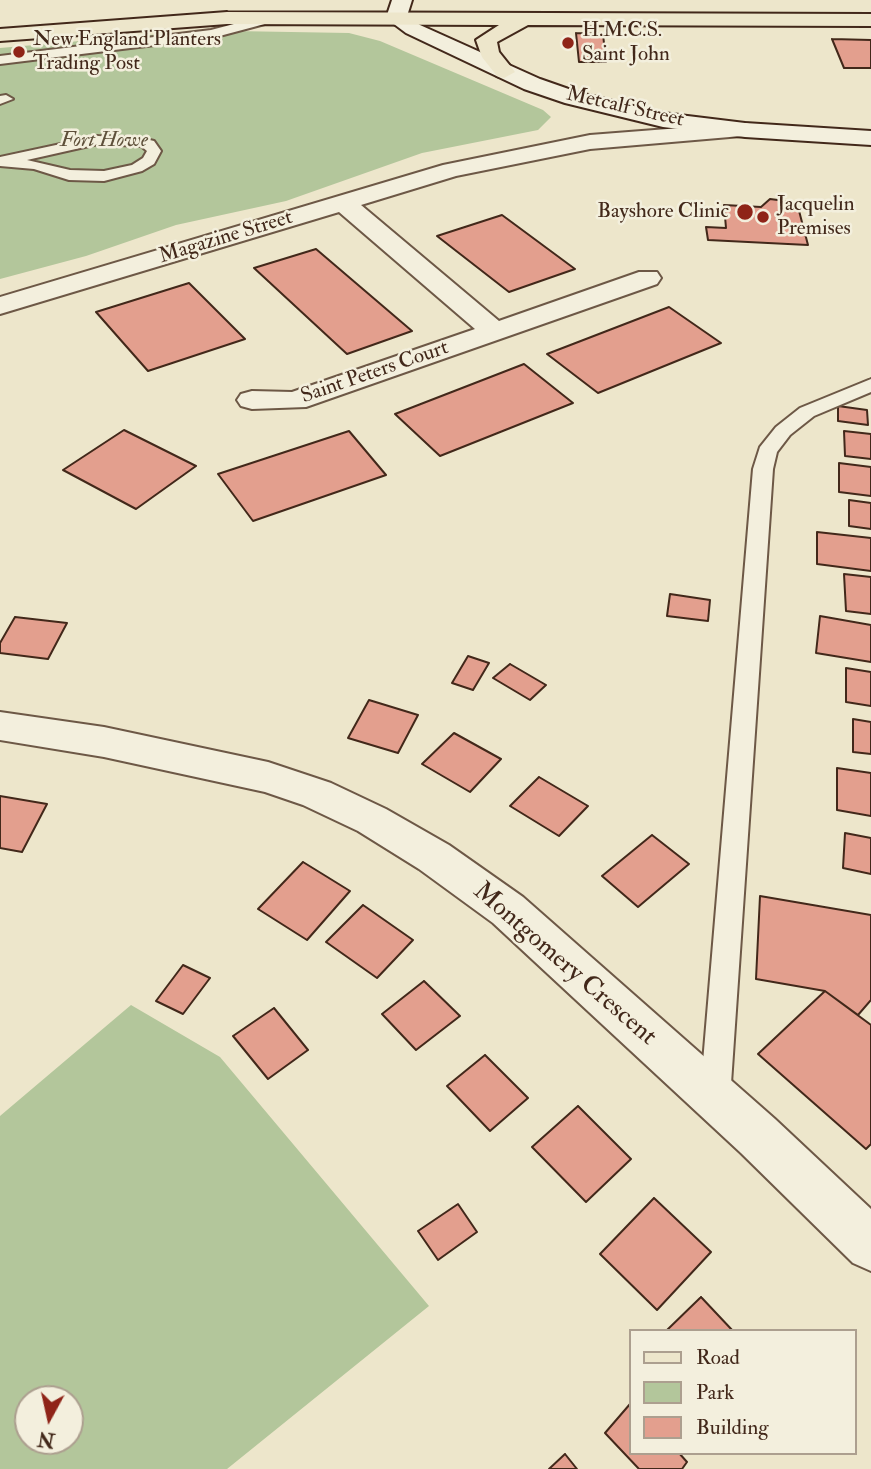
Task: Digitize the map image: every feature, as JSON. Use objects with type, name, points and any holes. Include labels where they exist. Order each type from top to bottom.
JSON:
[{"type":"main road","points":[[0,17],[215,2],[399,7],[871,6]]},
{"type":"main road","points":[[0,35],[168,20],[272,18],[399,7],[524,19],[871,20]]},
{"type":"main road","points":[[504,72],[489,53],[486,40],[524,19]]},
{"type":"street","name":"Metcalf Street","points":[[399,7],[413,29],[504,72],[573,98],[663,120],[745,130],[871,138]]},
{"type":"street","name":"Magazine Street","points":[[452,170],[473,158],[536,137],[663,120]]},
{"type":"street","name":"Magazine Street","points":[[0,306],[452,170],[590,142],[745,130]]},
{"type":"street","name":"Saint Peters Court","points":[[344,203],[495,332]]},
{"type":"street","name":"Saint Peters Court","points":[[252,400],[295,401],[648,278]]},
{"type":"street","name":"Montgomery Crescent","points":[[0,726],[117,744],[268,777],[317,794],[372,820],[434,857],[508,910],[715,1098],[871,1245]]},
{"type":"lane","points":[[0,60],[212,34],[272,18]]},
{"type":"lane","points":[[98,140],[141,142],[149,144],[154,151],[149,161],[137,168],[104,176],[77,176],[35,165],[0,161],[98,140]]},
{"type":"lane","points":[[715,1098],[763,469],[767,450],[783,431],[807,412],[871,385]]},
{"type":"green space","name":"Fort Howe","points":[[233,31],[349,33],[380,41],[543,110],[551,117],[538,130],[422,153],[286,201],[176,225],[86,256],[0,279],[0,48],[160,34]]},
{"type":"green space","points":[[131,1005],[220,1057],[429,1306],[227,1469],[0,1469],[0,1116]]},
{"type":"building","points":[[576,33],[603,34],[606,62],[579,62]]},
{"type":"building","points":[[832,39],[871,40],[871,68],[844,68]]},
{"type":"building","name":"Jacquelin Premises","points":[[770,199],[793,202],[798,207],[808,245],[708,240],[706,227],[726,228],[724,205],[761,207]]},
{"type":"building","points":[[502,215],[575,269],[509,292],[437,236]]},
{"type":"building","points":[[316,249],[412,331],[347,354],[254,268]]},
{"type":"building","points":[[189,283],[245,339],[148,371],[96,312]]},
{"type":"building","points":[[669,307],[721,343],[598,393],[547,354]]},
{"type":"building","points":[[524,364],[573,403],[440,456],[395,414]]},
{"type":"building","points":[[838,406],[867,410],[868,425],[838,421]]},
{"type":"building","points":[[124,430],[196,466],[136,509],[63,470]]},
{"type":"building","points":[[349,431],[386,475],[253,521],[218,474]]},
{"type":"building","points":[[844,431],[871,434],[871,459],[845,456]]},
{"type":"building","points":[[839,463],[871,467],[871,496],[839,492]]},
{"type":"building","points":[[849,500],[871,503],[871,529],[849,526]]},
{"type":"building","points":[[817,532],[871,538],[871,571],[817,564]]},
{"type":"building","points":[[844,574],[871,577],[871,614],[846,611]]},
{"type":"building","points":[[670,594],[710,600],[708,621],[667,616]]},
{"type":"building","points":[[820,616],[871,625],[871,662],[816,653]]},
{"type":"building","points":[[15,617],[67,623],[48,659],[0,653],[0,643]]},
{"type":"building","points":[[468,656],[489,663],[473,690],[452,683]]},
{"type":"building","points":[[510,664],[546,685],[530,700],[493,678]]},
{"type":"building","points":[[846,668],[871,672],[871,706],[846,702]]},
{"type":"building","points":[[369,700],[418,715],[398,753],[348,738]]},
{"type":"building","points":[[853,719],[871,722],[871,754],[853,752]]},
{"type":"building","points":[[454,733],[501,759],[470,792],[422,764]]},
{"type":"building","points":[[837,768],[871,773],[871,816],[837,810]]},
{"type":"building","points":[[539,777],[588,806],[559,836],[510,806]]},
{"type":"building","points":[[0,796],[47,804],[22,852],[0,848]]},
{"type":"building","points":[[845,833],[871,838],[871,874],[843,868]]},
{"type":"building","points":[[652,835],[689,864],[638,907],[602,876]]},
{"type":"building","points":[[303,862],[350,891],[307,940],[258,909]]},
{"type":"building","points":[[760,896],[871,915],[871,1000],[858,1015],[825,991],[756,979]]},
{"type":"building","points":[[363,905],[413,940],[377,978],[326,942]]},
{"type":"building","points":[[183,965],[210,978],[183,1014],[156,1001]]},
{"type":"building","points":[[424,981],[460,1016],[416,1050],[382,1014]]},
{"type":"building","points":[[825,991],[871,1025],[871,1144],[866,1149],[758,1054]]},
{"type":"building","points":[[274,1008],[308,1050],[268,1079],[233,1036]]},
{"type":"building","points":[[485,1055],[528,1098],[490,1131],[447,1086]]},
{"type":"building","points":[[578,1106],[631,1159],[586,1202],[532,1147]]},
{"type":"building","points":[[654,1198],[711,1252],[657,1310],[600,1254]]},
{"type":"building","points":[[458,1204],[477,1232],[438,1260],[418,1231]]},
{"type":"building","points":[[701,1297],[731,1329],[668,1329]]},
{"type":"building","points":[[630,1404],[630,1455],[681,1455],[687,1462],[682,1469],[639,1469],[605,1433]]},
{"type":"building","points":[[565,1454],[577,1469],[549,1469]]},
{"type":"place","name":"H.M.C.S. Saint John","points":[[568,43]]},
{"type":"place","name":"New England Planters Trading Post","points":[[19,52]]},
{"type":"place","name":"Bayshore Clinic","points":[[745,212]]},
{"type":"place","name":"Jacquelin Premises","points":[[763,217]]}]
